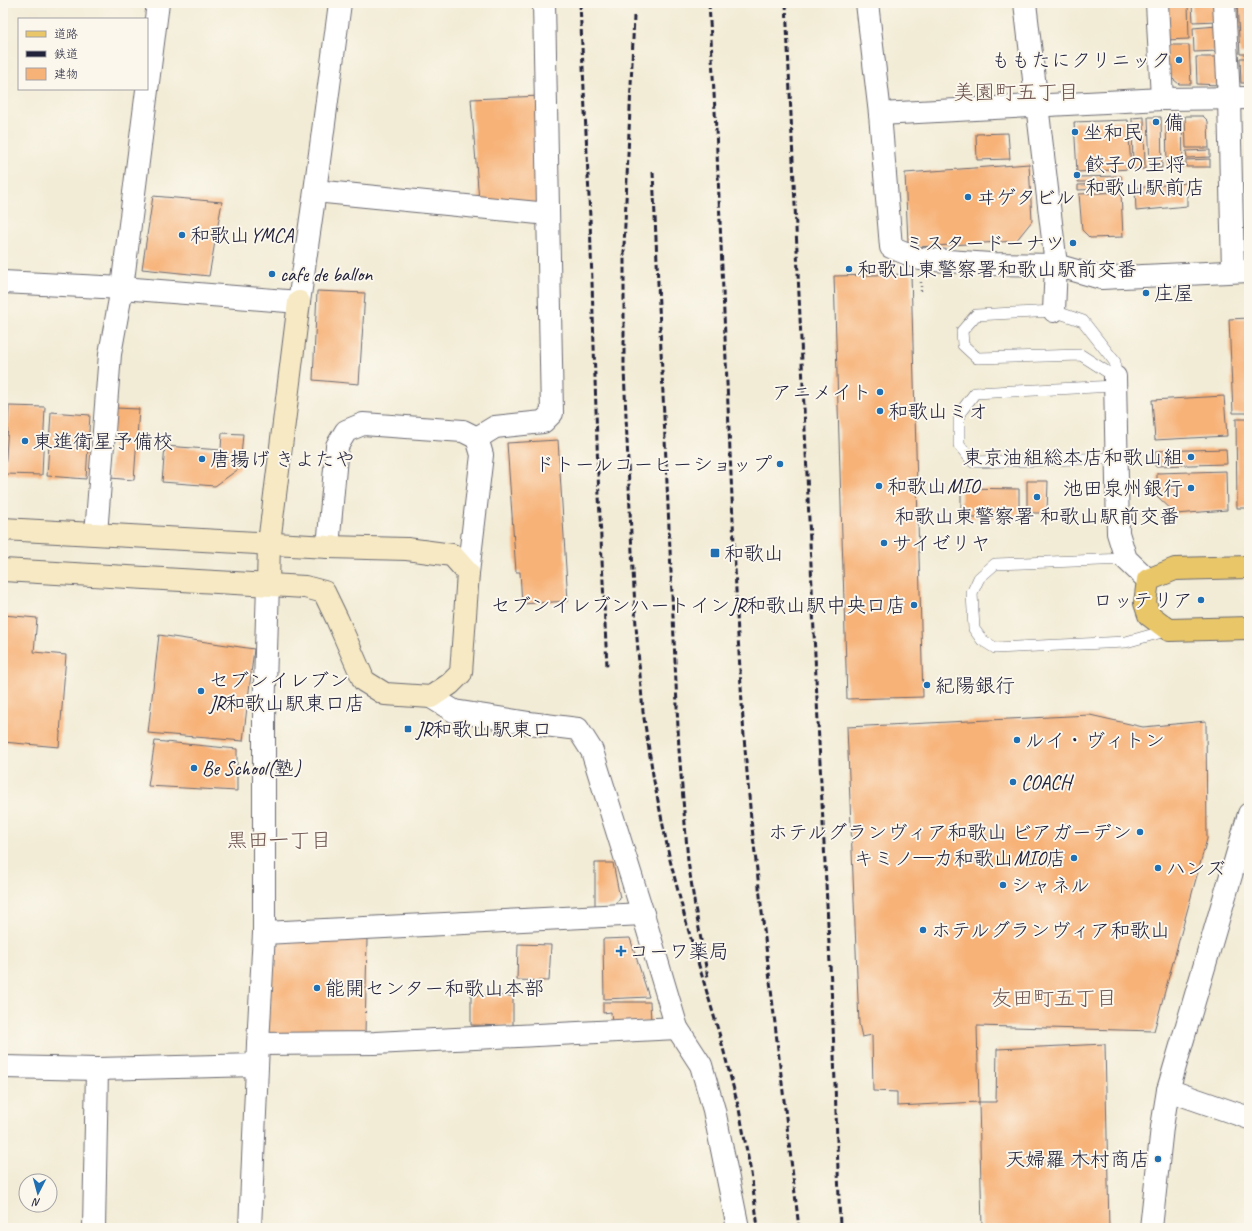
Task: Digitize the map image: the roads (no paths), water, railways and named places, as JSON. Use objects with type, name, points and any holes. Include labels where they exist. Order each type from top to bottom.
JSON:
[{"type":"main road","points":[[1249,567],[1175,569],[1148,580],[1145,603],[1149,615],[1170,630],[1249,628]]},
{"type":"street","points":[[148,82],[158,3]]},
{"type":"street","points":[[250,1228],[264,933],[264,718],[269,543],[299,302],[340,3]]},
{"type":"street","points":[[477,438],[495,428],[543,422],[552,413],[544,3]]},
{"type":"street","points":[[867,3],[880,114],[891,248],[920,259],[990,264],[1056,265],[1101,278],[1241,271],[1239,98],[1224,3]]},
{"type":"street","points":[[1025,3],[1056,265],[1054,311]]},
{"type":"street","points":[[1157,3],[1162,100]]},
{"type":"street","points":[[96,534],[110,354],[122,288],[147,90]]},
{"type":"street","points":[[880,114],[1162,100],[1239,98]]},
{"type":"street","points":[[315,191],[548,214]]},
{"type":"street","points":[[3,282],[122,288],[299,302]]},
{"type":"street","points":[[1115,382],[1118,533],[1126,559],[1148,580]]},
{"type":"street","points":[[328,547],[337,446],[346,431],[363,424],[463,431],[477,438],[482,454],[468,573],[461,673],[450,684],[431,697]]},
{"type":"street","points":[[3,529],[328,547],[407,549],[452,556],[468,573]]},
{"type":"street","points":[[3,570],[268,584],[305,587],[324,592],[338,619],[364,681],[385,694],[431,697],[454,711],[578,729],[592,751],[677,1028],[701,1065],[714,1110],[738,1228]]},
{"type":"street","points":[[1151,1228],[1162,1127],[1168,1090],[1249,814]]},
{"type":"street","points":[[264,933],[643,914]]},
{"type":"street","points":[[258,1044],[375,1044],[677,1028]]},
{"type":"street","points":[[3,1067],[97,1069],[257,1065]]},
{"type":"street","points":[[94,1228],[97,1069]]},
{"type":"street","points":[[1168,1090],[1249,1118]]},
{"type":"lane","points":[[1054,311],[1083,321],[1115,362],[1115,382],[1081,355],[977,358],[963,345],[962,331],[976,315],[1054,311]]},
{"type":"lane","points":[[1115,382],[975,393],[959,414],[959,446],[973,462],[1117,458]]},
{"type":"lane","points":[[1126,559],[995,564],[979,578],[972,593],[974,629],[982,640],[995,648],[1126,642],[1170,630]]},
{"type":"railway","points":[[580,3],[590,218],[598,474],[607,667]]},
{"type":"railway","points":[[709,3],[744,737],[751,819],[799,1228]]},
{"type":"railway","points":[[786,3],[833,1025],[840,1228]]},
{"type":"railway","points":[[634,16],[624,247],[624,369],[636,626],[643,712],[654,781],[670,860],[739,1109],[751,1173],[758,1228]]},
{"type":"railway","points":[[653,172],[679,750],[688,861],[708,978]]},
{"type":"place","name":"ももたにクリニック","points":[[1179,60]]},
{"type":"place","name":"備","points":[[1156,122]]},
{"type":"place","name":"坐和民","points":[[1075,132]]},
{"type":"place","name":"餃子の王将 和歌山駅前店","points":[[1077,175]]},
{"type":"place","name":"ヰゲタビル","points":[[968,197]]},
{"type":"place","name":"和歌山YMCA","points":[[182,235]]},
{"type":"place","name":"ミスタードーナツ","points":[[1073,243]]},
{"type":"place","name":"和歌山東警察署和歌山駅前交番","points":[[849,269]]},
{"type":"place","name":"cafe de ballon","points":[[272,274]]},
{"type":"place","name":"庄屋","points":[[1146,293]]},
{"type":"place","name":"アニメイト","points":[[880,392]]},
{"type":"place","name":"和歌山ミオ","points":[[880,411]]},
{"type":"place","name":"東進衛星予備校","points":[[25,441]]},
{"type":"place","name":"東京油組総本店和歌山組","points":[[1191,457]]},
{"type":"place","name":"唐揚げ きよたや","points":[[202,459]]},
{"type":"place","name":"ドトールコーヒーショップ","points":[[780,464]]},
{"type":"place","name":"和歌山MIO","points":[[879,486]]},
{"type":"place","name":"池田泉州銀行","points":[[1191,488]]},
{"type":"place","name":"和歌山東警察署 和歌山駅前交番","points":[[1037,497]]},
{"type":"place","name":"サイゼリヤ","points":[[884,543]]},
{"type":"place","name":"和歌山","points":[[715,553]]},
{"type":"place","name":"ロッテリア","points":[[1201,600]]},
{"type":"place","name":"セブンイレブンハートインJR和歌山駅中央口店","points":[[914,605]]},
{"type":"place","name":"紀陽銀行","points":[[927,685]]},
{"type":"place","name":"セブンイレブン JR和歌山駅東口店","points":[[201,691]]},
{"type":"place","name":"JR和歌山駅東口","points":[[408,729]]},
{"type":"place","name":"ルイ・ヴィトン","points":[[1017,740]]},
{"type":"place","name":"Be School(塾)","points":[[194,768]]},
{"type":"place","name":"COACH","points":[[1013,782]]},
{"type":"place","name":"ホテルグランヴィア和歌山 ビアガーデン","points":[[1140,832]]},
{"type":"place","name":"キミノ―カ和歌山MIO店","points":[[1074,858]]},
{"type":"place","name":"ハンズ","points":[[1158,868]]},
{"type":"place","name":"シャネル","points":[[1003,885]]},
{"type":"place","name":"ホテルグランヴィア和歌山","points":[[923,930]]},
{"type":"place","name":"コーワ薬局","points":[[621,951]]},
{"type":"place","name":"能開センター和歌山本部","points":[[317,988]]},
{"type":"place","name":"天婦羅 木村商店","points":[[1158,1159]]},
{"type":"district","name":"美園町五丁目","points":[[1016,92]]},
{"type":"district","name":"黒田一丁目","points":[[279,840]]},
{"type":"district","name":"友田町五丁目","points":[[1054,998]]}]
